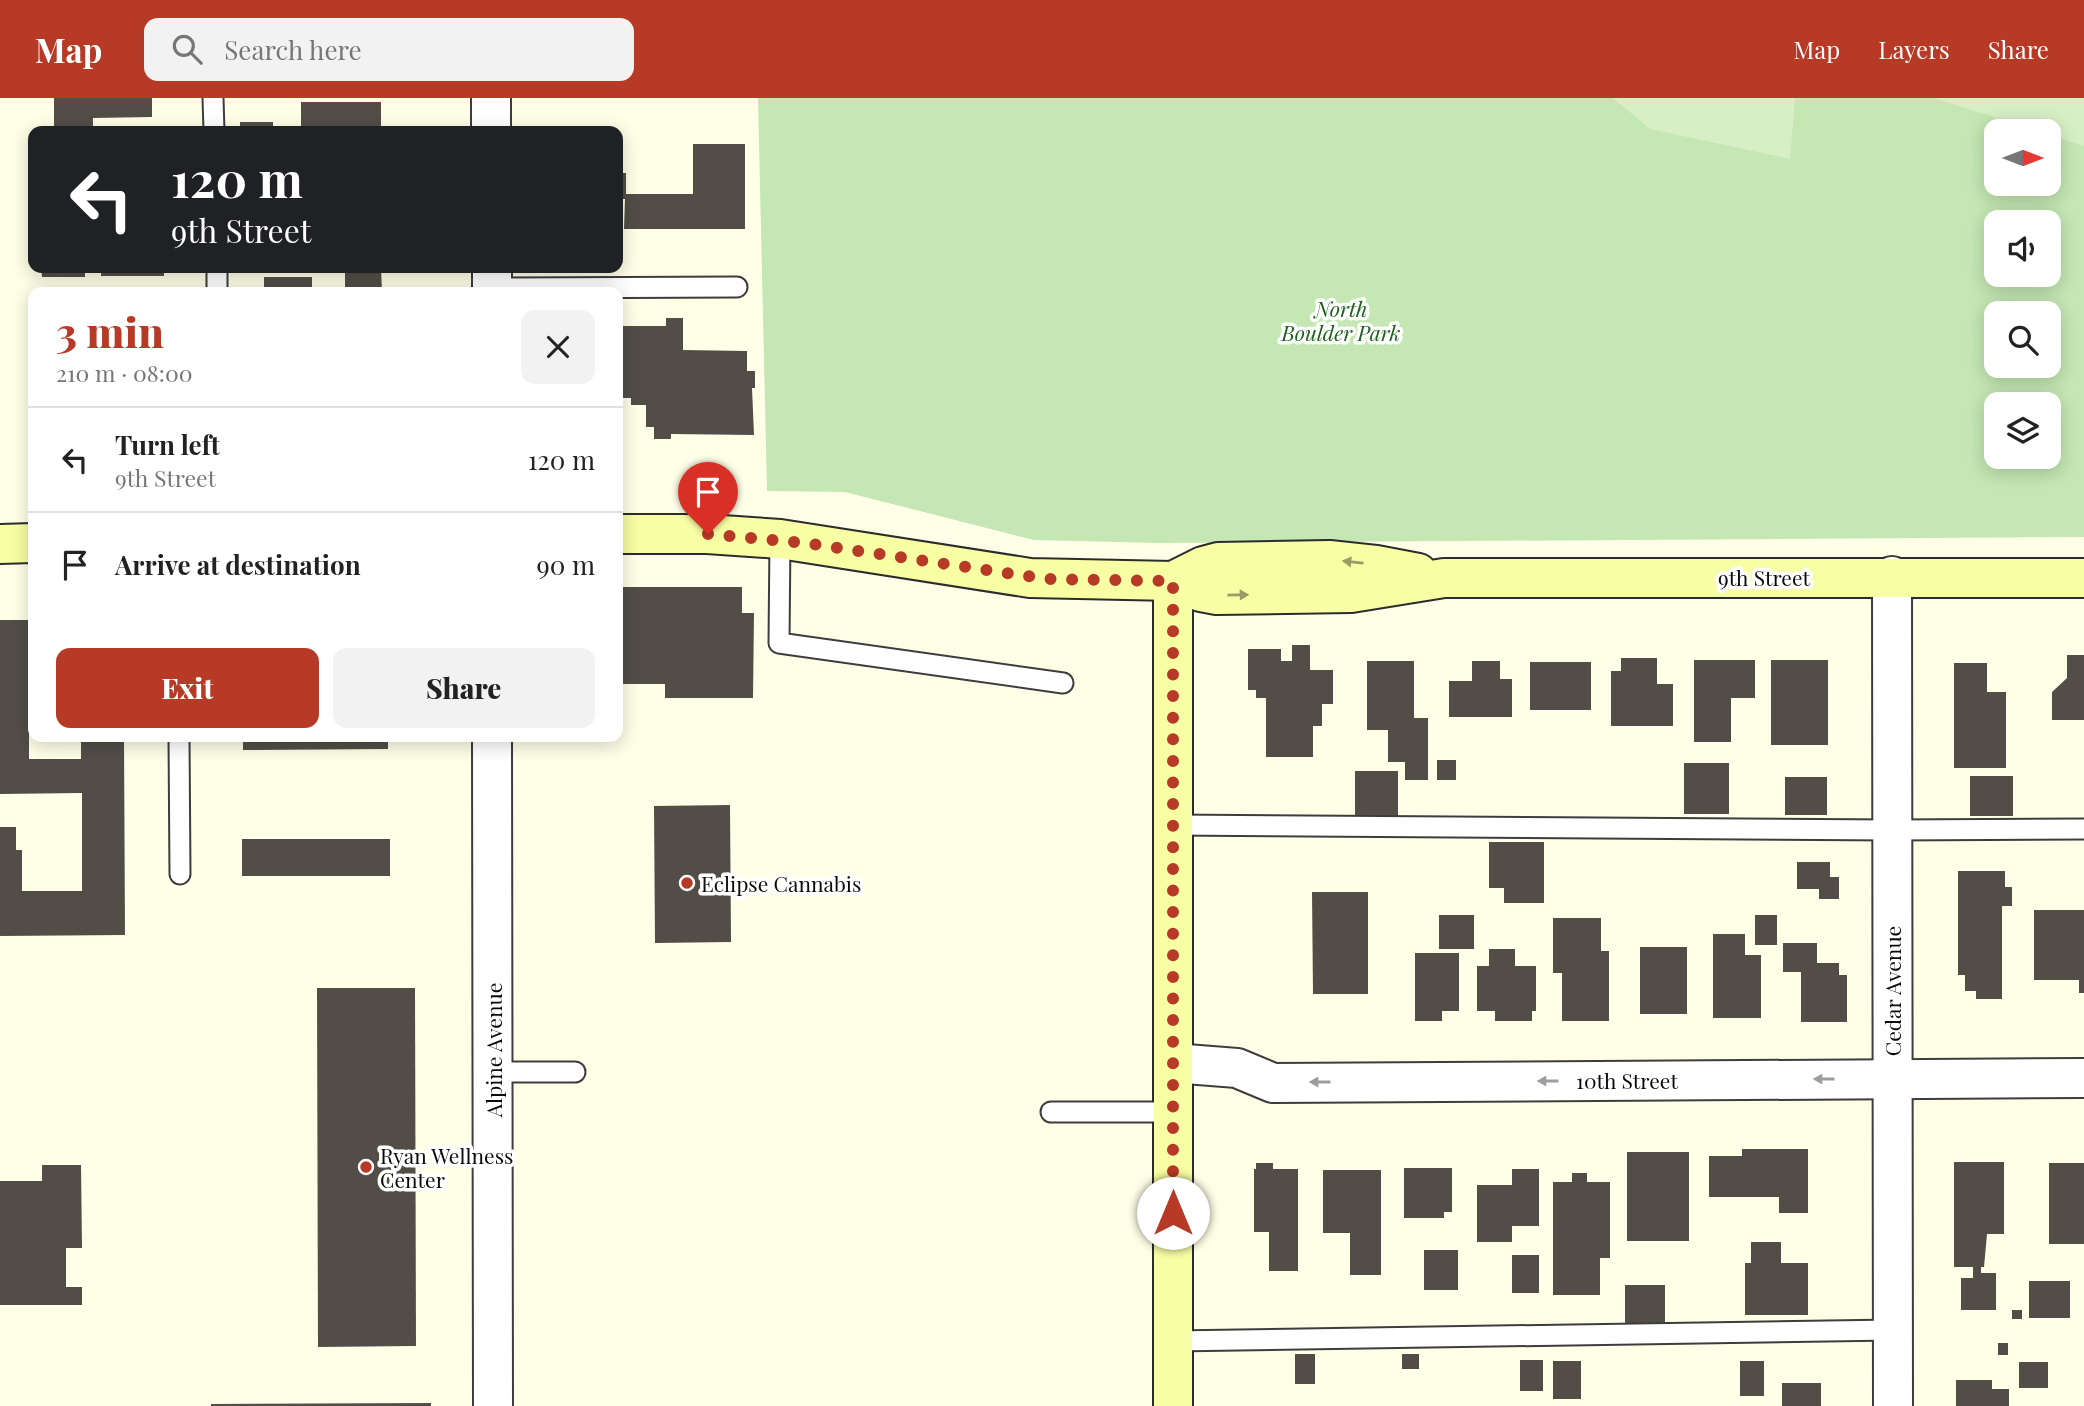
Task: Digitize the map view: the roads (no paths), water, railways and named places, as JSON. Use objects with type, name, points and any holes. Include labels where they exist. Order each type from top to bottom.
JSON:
[{"type":"street","points":[[491,98],[491,126]]},
{"type":"street","name":"9th Street","points":[[623,534],[708,534],[780,540],[1030,578],[1173,581],[1217,596],[1351,593],[1444,578],[2084,578]]},
{"type":"street","points":[[0,544],[28,543]]},
{"type":"street","name":"Cedar Avenue","points":[[1892,576],[1893,1406]]},
{"type":"street","points":[[1173,581],[1173,1406]]},
{"type":"street","name":"Alpine Avenue","points":[[492,742],[493,1406]]},
{"type":"street","name":"10th Street","points":[[1173,1063],[1237,1068],[1273,1083],[2084,1078]]},
{"type":"lane","points":[[213,98],[214,126]]},
{"type":"lane","points":[[492,283],[737,287]]},
{"type":"lane","points":[[780,540],[779,643],[1063,683]]},
{"type":"lane","points":[[179,742],[180,874]]},
{"type":"lane","points":[[1172,825],[2084,829]]},
{"type":"lane","points":[[493,1072],[575,1072]]},
{"type":"lane","points":[[1051,1112],[1173,1112]]},
{"type":"lane","points":[[1173,1340],[1893,1330]]},
{"type":"place","name":"Eclipse Cannabis","points":[[687,883]]},
{"type":"place","name":"Ryan Wellness Center","points":[[366,1167]]},
{"type":"park label","name":"North Boulder Park","points":[[1341,320]]}]
